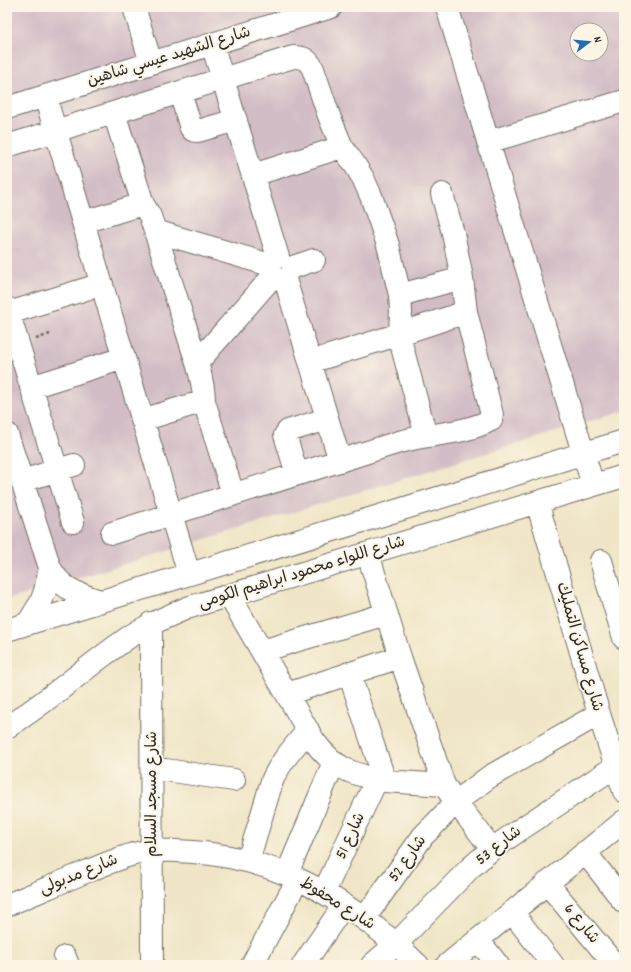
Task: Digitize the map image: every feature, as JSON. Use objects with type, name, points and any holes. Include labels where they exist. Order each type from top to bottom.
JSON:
[{"type":"street","points":[[134,7],[151,63]]},
{"type":"street","name":"شارع الشهيد عيسي شاهين","points":[[7,108],[331,7]]},
{"type":"street","points":[[447,7],[593,485]]},
{"type":"street","points":[[212,44],[340,461]]},
{"type":"street","points":[[7,146],[293,57],[306,59],[310,63],[342,148],[363,178],[371,196],[388,245],[400,295],[400,334],[402,347],[426,436]]},
{"type":"street","points":[[180,92],[192,130],[198,131],[236,120]]},
{"type":"street","points":[[45,96],[189,574]]},
{"type":"street","points":[[488,142],[624,101]]},
{"type":"street","points":[[114,113],[143,204],[150,216],[155,231],[197,363],[204,392],[204,401],[233,494]]},
{"type":"street","points":[[253,175],[342,148]]},
{"type":"street","points":[[112,533],[413,438],[459,431],[492,419],[466,312],[462,278],[453,232],[442,194]]},
{"type":"street","points":[[83,222],[143,204]]},
{"type":"street","points":[[155,231],[280,269],[314,260]]},
{"type":"street","points":[[197,363],[280,269]]},
{"type":"street","points":[[400,295],[462,278]]},
{"type":"street","points":[[73,522],[66,468],[31,386],[14,353],[8,311],[102,284]]},
{"type":"street","points":[[310,362],[466,312]]},
{"type":"street","points":[[31,386],[124,358]]},
{"type":"street","points":[[142,420],[204,401]]},
{"type":"street","points":[[297,474],[285,435],[286,433],[327,418]]},
{"type":"street","points":[[7,434],[50,568],[54,576],[68,589],[100,601]]},
{"type":"street","points":[[7,630],[624,441]]},
{"type":"street","points":[[22,481],[66,468]]},
{"type":"street","name":"شارع اللواء محمود ابراهيم الكومى","points":[[7,727],[33,710],[122,641],[151,623],[186,608],[624,476]]},
{"type":"street","name":"شارع مساكن التمليك","points":[[537,502],[599,714],[624,791]]},
{"type":"street","points":[[368,554],[400,657],[450,794],[492,849]]},
{"type":"street","points":[[601,561],[617,592],[624,638]]},
{"type":"street","points":[[28,623],[41,602],[50,568]]},
{"type":"street","points":[[229,595],[286,694],[314,741],[323,753],[352,773],[450,794]]},
{"type":"street","points":[[262,651],[386,614]]},
{"type":"street","name":"شارع مسجد السلام","points":[[151,623],[152,965]]},
{"type":"street","points":[[286,694],[400,657]]},
{"type":"street","points":[[349,673],[381,780]]},
{"type":"street","name":"شارع 52","points":[[364,919],[423,836],[439,819],[450,794],[472,789],[495,773],[599,714]]},
{"type":"street","points":[[248,861],[276,772],[308,730]]},
{"type":"street","points":[[252,965],[292,876],[334,762]]},
{"type":"street","name":"شارع 53","points":[[372,965],[396,944],[470,868],[492,849],[616,766]]},
{"type":"street","points":[[152,768],[234,780]]},
{"type":"street","name":"شارع 51","points":[[324,892],[381,780]]},
{"type":"street","points":[[447,965],[624,821]]},
{"type":"street","name":"شارع محفوظ","points":[[152,851],[199,853],[222,856],[248,861],[292,876],[324,892],[364,919],[396,944],[418,965]]},
{"type":"street","name":"شارع مدبولى","points":[[7,905],[117,859],[140,852],[152,851]]},
{"type":"street","points":[[585,852],[624,902]]},
{"type":"street","name":"شارع 6","points":[[547,883],[615,965]]},
{"type":"street","points":[[303,965],[344,905]]},
{"type":"street","points":[[512,912],[553,965]]},
{"type":"street","points":[[478,940],[498,965]]},
{"type":"shaded area","points":[[7,7],[624,7],[624,411],[7,600]]}]
